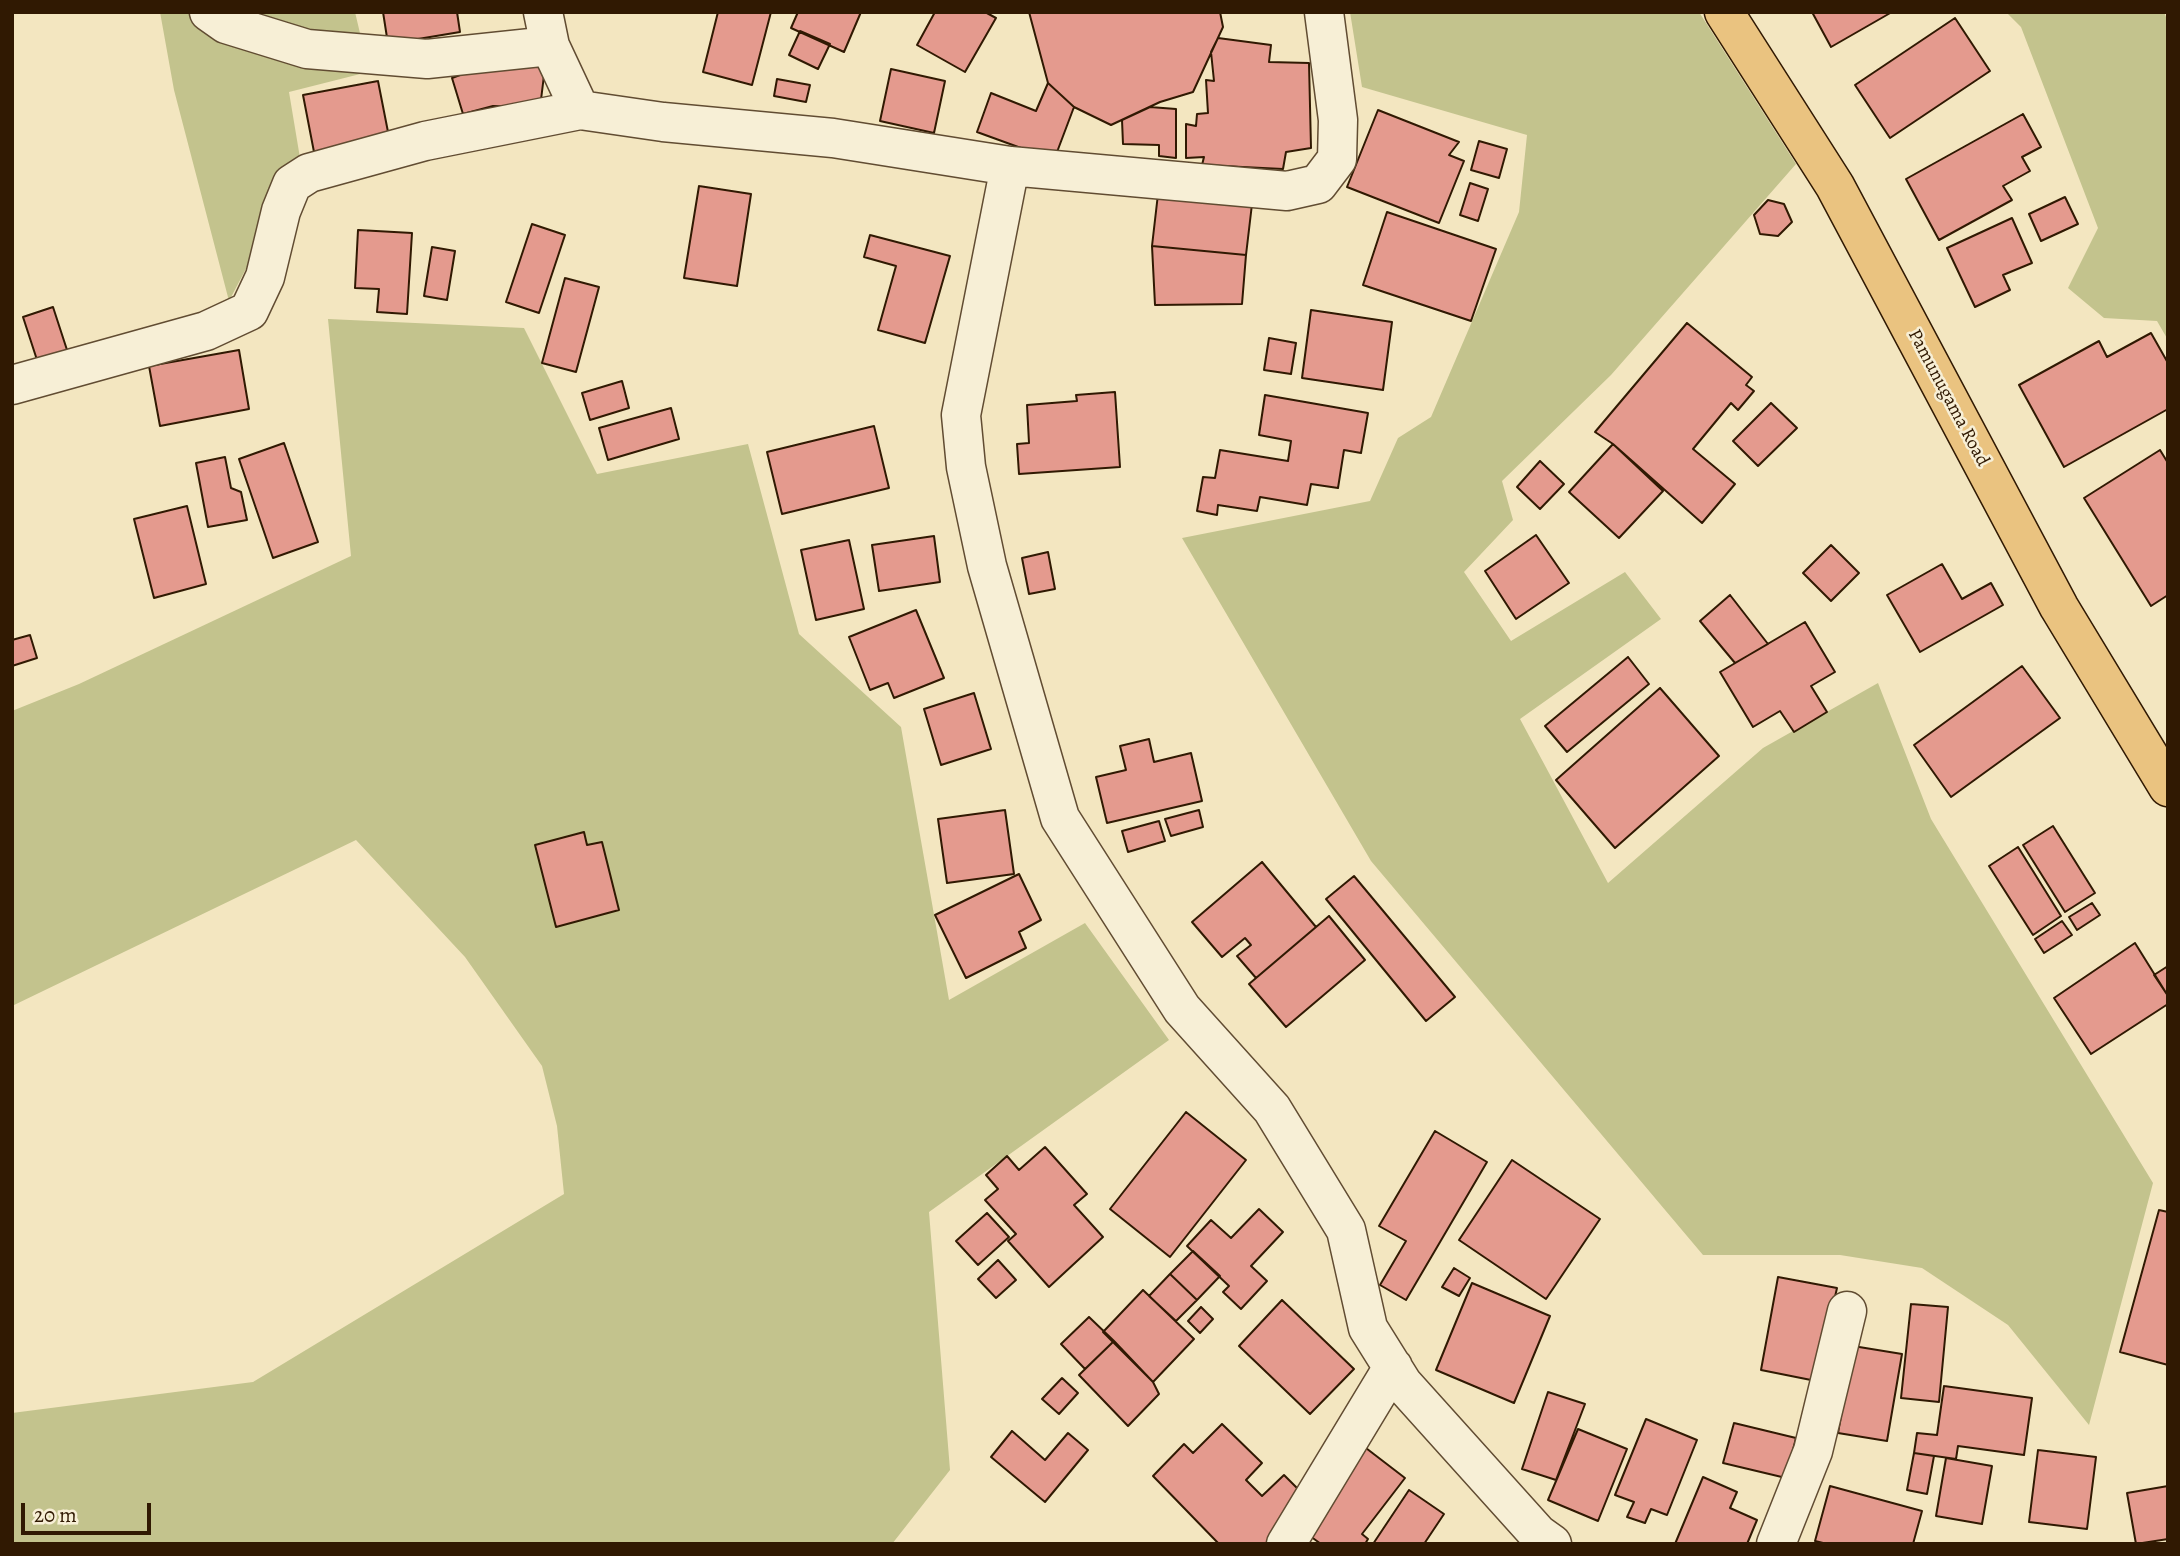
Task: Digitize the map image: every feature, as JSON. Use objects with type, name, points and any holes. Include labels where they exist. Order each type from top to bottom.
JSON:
[{"type":"main road","name":"Pamunugama Road","points":[[1724,12],[1835,186],[2059,607],[2168,787]]},
{"type":"street","points":[[209,12],[226,24],[307,49],[427,59],[547,29],[580,110]]},
{"type":"street","points":[[12,385],[206,331],[248,311],[265,277],[281,211],[292,184],[309,173],[425,141],[580,110],[663,122],[833,138],[1010,166],[1287,191],[1318,184],[1336,159],[1338,120],[1324,12]]},
{"type":"street","points":[[1010,166],[961,415],[966,467],[987,566],[1060,818],[1182,1009],[1272,1109],[1346,1230],[1368,1328],[1402,1384],[1538,1535],[1552,1544]]},
{"type":"street","points":[[1776,1544],[1813,1451],[1847,1311]]},
{"type":"street","points":[[1286,1544],[1393,1367]]},
{"type":"green space","points":[[160,12],[355,12],[363,46],[376,70],[289,92],[301,164],[229,301],[174,90]]},
{"type":"green space","points":[[1350,12],[1699,12],[1796,164],[1611,375],[1502,481],[1513,520],[1464,572],[1511,641],[1625,572],[1661,619],[1520,719],[1608,883],[1763,748],[1878,683],[1931,819],[2153,1183],[2089,1425],[2008,1325],[1922,1268],[1840,1255],[1703,1255],[1371,861],[1182,538],[1370,501],[1398,438],[1431,417],[1519,212],[1527,135],[1362,87]]},
{"type":"green space","points":[[2006,12],[2164,12],[2168,22],[2168,340],[2157,321],[2104,318],[2068,288],[2098,228],[2021,27]]},
{"type":"green space","points":[[328,319],[524,328],[597,474],[748,444],[799,634],[901,727],[949,1000],[1085,923],[1169,1040],[929,1212],[950,1470],[892,1544],[12,1544],[12,1413],[253,1382],[564,1194],[557,1126],[542,1066],[465,957],[356,840],[12,1006],[12,711],[79,684],[351,556]]},
{"type":"building","points":[[383,12],[457,12],[460,32],[388,44]]},
{"type":"building","points":[[718,12],[771,12],[752,85],[703,72]]},
{"type":"building","points":[[798,12],[861,12],[844,52],[791,28]]},
{"type":"building","points":[[935,12],[985,12],[996,18],[965,72],[917,45]]},
{"type":"building","points":[[1029,12],[1220,12],[1223,27],[1193,92],[1160,102],[1111,125],[1074,107],[1048,83]]},
{"type":"building","points":[[1812,12],[1892,12],[1831,47]]},
{"type":"building","points":[[1955,18],[1990,71],[1890,138],[1855,85]]},
{"type":"building","points":[[800,31],[830,44],[818,69],[789,55]]},
{"type":"building","points":[[1218,38],[1271,45],[1269,62],[1309,63],[1311,148],[1286,152],[1283,169],[1202,165],[1204,157],[1186,158],[1186,124],[1196,126],[1197,114],[1208,113],[1206,80],[1214,81],[1211,52]]},
{"type":"building","points":[[508,60],[545,67],[540,108],[493,106],[463,114],[452,78]]},
{"type":"building","points":[[891,69],[945,81],[934,133],[880,121]]},
{"type":"building","points":[[777,79],[810,85],[806,102],[774,96]]},
{"type":"building","points":[[378,81],[389,137],[314,152],[303,95]]},
{"type":"building","points":[[1048,83],[1074,107],[1054,160],[977,132],[991,93],[1036,111]]},
{"type":"building","points":[[1150,107],[1176,109],[1176,158],[1159,156],[1159,145],[1123,144],[1122,120]]},
{"type":"building","points":[[1378,110],[1459,142],[1449,155],[1464,161],[1439,223],[1347,187]]},
{"type":"building","points":[[2023,114],[2041,147],[2022,157],[2030,171],[2003,186],[2012,200],[1939,240],[1906,179]]},
{"type":"building","points":[[1479,141],[1507,149],[1499,178],[1471,170]]},
{"type":"building","points":[[1470,183],[1488,189],[1478,221],[1460,215]]},
{"type":"building","points":[[699,186],[751,194],[737,286],[684,278]]},
{"type":"building","points":[[1158,194],[1252,204],[1246,255],[1152,246]]},
{"type":"building","points":[[2065,197],[2078,224],[2041,241],[2029,214]]},
{"type":"building","points":[[1768,200],[1784,204],[1792,222],[1778,236],[1760,234],[1754,215]]},
{"type":"building","points":[[1387,212],[1496,249],[1471,321],[1363,285]]},
{"type":"building","points":[[2012,218],[2032,263],[2003,275],[2010,290],[1975,307],[1947,248]]},
{"type":"building","points":[[532,224],[565,235],[539,313],[506,302]]},
{"type":"building","points":[[358,230],[412,233],[407,314],[377,312],[379,289],[355,288]]},
{"type":"building","points":[[870,235],[950,256],[925,343],[878,330],[896,266],[864,257]]},
{"type":"building","points":[[1152,246],[1246,255],[1242,304],[1155,305]]},
{"type":"building","points":[[432,247],[455,251],[447,300],[424,296]]},
{"type":"building","points":[[565,278],[599,287],[576,372],[542,363]]},
{"type":"building","points":[[53,307],[68,353],[38,363],[23,317]]},
{"type":"building","points":[[1311,310],[1392,322],[1383,390],[1302,378]]},
{"type":"building","points":[[1687,323],[1752,377],[1746,385],[1754,391],[1738,410],[1731,403],[1693,449],[1735,484],[1702,523],[1613,444],[1595,432]]},
{"type":"building","points":[[2151,333],[2168,363],[2168,409],[2064,467],[2019,385],[2099,341],[2107,357]]},
{"type":"building","points":[[1269,338],[1296,343],[1291,374],[1264,370]]},
{"type":"building","points":[[239,350],[249,409],[160,426],[149,366]]},
{"type":"building","points":[[622,381],[629,408],[590,420],[582,393]]},
{"type":"building","points":[[1115,392],[1120,467],[1019,474],[1017,444],[1029,443],[1027,405],[1077,401],[1076,395]]},
{"type":"building","points":[[1265,395],[1368,413],[1361,453],[1344,450],[1338,488],[1311,484],[1307,505],[1260,497],[1257,511],[1218,505],[1217,515],[1197,511],[1203,477],[1215,478],[1220,450],[1288,461],[1291,441],[1259,435]]},
{"type":"building","points":[[1771,403],[1797,428],[1758,466],[1733,441]]},
{"type":"building","points":[[671,408],[679,439],[608,460],[599,428]]},
{"type":"building","points":[[874,426],[889,488],[782,514],[767,452]]},
{"type":"building","points":[[284,443],[318,542],[273,558],[239,459]]},
{"type":"building","points":[[1613,444],[1663,491],[1619,538],[1569,492]]},
{"type":"building","points":[[2160,450],[2168,463],[2168,595],[2151,606],[2084,498]]},
{"type":"building","points":[[225,457],[231,488],[241,492],[247,520],[208,527],[196,463]]},
{"type":"building","points":[[1540,461],[1564,484],[1540,509],[1517,487]]},
{"type":"building","points":[[187,506],[206,584],[154,598],[134,519]]},
{"type":"building","points":[[1536,535],[1569,583],[1516,619],[1485,571]]},
{"type":"building","points":[[934,536],[940,582],[879,591],[872,545]]},
{"type":"building","points":[[849,540],[864,609],[816,620],[801,550]]},
{"type":"building","points":[[1831,545],[1859,573],[1831,601],[1803,573]]},
{"type":"building","points":[[1048,552],[1055,589],[1029,594],[1022,558]]},
{"type":"building","points":[[1942,564],[1962,599],[1991,583],[2003,605],[1920,652],[1887,595]]},
{"type":"building","points":[[1730,595],[1768,644],[1735,663],[1700,621]]},
{"type":"building","points":[[916,610],[944,678],[894,698],[888,683],[870,690],[849,637]]},
{"type":"building","points":[[1805,622],[1835,672],[1811,686],[1827,712],[1794,732],[1780,711],[1753,727],[1720,672]]},
{"type":"building","points":[[30,635],[37,658],[12,666],[12,640]]},
{"type":"building","points":[[1628,657],[1649,684],[1567,752],[1545,726]]},
{"type":"building","points":[[2022,666],[2060,718],[1951,797],[1914,745]]},
{"type":"building","points":[[1660,688],[1719,756],[1615,848],[1556,780]]},
{"type":"building","points":[[974,693],[991,749],[941,765],[924,709]]},
{"type":"building","points":[[1149,739],[1154,762],[1191,753],[1202,801],[1107,823],[1096,777],[1126,770],[1120,746]]},
{"type":"building","points":[[1005,810],[1014,874],[947,883],[938,819]]},
{"type":"building","points":[[1199,810],[1203,827],[1171,836],[1165,819]]},
{"type":"building","points":[[1159,821],[1165,841],[1128,852],[1122,831]]},
{"type":"building","points":[[2053,826],[2095,893],[2065,912],[2023,845]]},
{"type":"building","points":[[584,832],[587,845],[602,842],[619,910],[556,927],[535,845]]},
{"type":"building","points":[[2018,847],[2061,916],[2033,935],[1989,866]]},
{"type":"building","points":[[1262,862],[1316,927],[1256,978],[1237,956],[1251,945],[1245,938],[1222,957],[1192,922]]},
{"type":"building","points":[[1019,874],[1041,920],[1019,932],[1026,948],[966,978],[935,915]]},
{"type":"building","points":[[1354,876],[1455,997],[1426,1021],[1326,899]]},
{"type":"building","points":[[2092,903],[2100,915],[2077,930],[2069,917]]},
{"type":"building","points":[[1329,916],[1365,960],[1286,1027],[1249,984]]},
{"type":"building","points":[[2062,921],[2072,935],[2044,953],[2035,939]]},
{"type":"building","points":[[2135,943],[2168,996],[2168,1004],[2091,1054],[2054,998]]},
{"type":"building","points":[[2168,966],[2168,996],[2154,975]]},
{"type":"building","points":[[1186,1112],[1246,1160],[1170,1257],[1110,1209]]},
{"type":"building","points":[[1435,1131],[1487,1162],[1406,1300],[1380,1285],[1406,1241],[1379,1226]]},
{"type":"building","points":[[1045,1147],[1087,1194],[1074,1205],[1103,1237],[1049,1287],[1008,1241],[1016,1234],[985,1200],[998,1189],[986,1175],[1007,1156],[1019,1170]]},
{"type":"building","points":[[1512,1160],[1600,1219],[1546,1299],[1459,1240]]},
{"type":"building","points":[[1259,1209],[1283,1232],[1251,1266],[1267,1281],[1241,1309],[1223,1292],[1229,1286],[1187,1246],[1211,1220],[1231,1238]]},
{"type":"building","points":[[2159,1210],[2168,1212],[2168,1365],[2120,1352]]},
{"type":"building","points":[[987,1213],[1009,1237],[978,1265],[956,1241]]},
{"type":"building","points":[[1193,1251],[1220,1276],[1197,1300],[1170,1274]]},
{"type":"building","points":[[998,1260],[1016,1280],[996,1298],[978,1279]]},
{"type":"building","points":[[1454,1268],[1470,1278],[1459,1296],[1442,1287]]},
{"type":"building","points":[[1170,1274],[1197,1300],[1176,1321],[1149,1296]]},
{"type":"building","points":[[1778,1277],[1837,1288],[1816,1381],[1761,1370]]},
{"type":"building","points":[[1472,1283],[1550,1316],[1514,1403],[1436,1370]]},
{"type":"building","points":[[1143,1290],[1194,1339],[1153,1382],[1103,1332]]},
{"type":"building","points":[[1282,1300],[1354,1369],[1310,1414],[1239,1346]]},
{"type":"building","points":[[1911,1304],[1948,1307],[1939,1402],[1901,1398]]},
{"type":"building","points":[[1201,1307],[1213,1319],[1200,1333],[1188,1321]]},
{"type":"building","points":[[1089,1317],[1114,1341],[1085,1369],[1061,1344]]},
{"type":"building","points":[[1114,1341],[1153,1382],[1159,1394],[1128,1426],[1079,1375]]},
{"type":"building","points":[[1853,1346],[1902,1354],[1887,1441],[1838,1433]]},
{"type":"building","points":[[1062,1378],[1078,1393],[1059,1414],[1042,1399]]},
{"type":"building","points":[[1944,1386],[2032,1398],[2024,1455],[1958,1446],[1956,1459],[1914,1453],[1917,1433],[1937,1435]]},
{"type":"building","points":[[1548,1392],[1585,1404],[1556,1480],[1522,1469]]},
{"type":"building","points":[[1646,1419],[1697,1440],[1667,1515],[1651,1509],[1645,1523],[1627,1517],[1634,1502],[1615,1495]]},
{"type":"building","points":[[1734,1423],[1796,1438],[1786,1478],[1723,1463]]},
{"type":"building","points":[[1222,1424],[1262,1463],[1246,1480],[1262,1496],[1284,1475],[1306,1497],[1271,1544],[1219,1544],[1153,1476],[1184,1444],[1193,1453]]},
{"type":"building","points":[[1578,1429],[1627,1449],[1598,1521],[1548,1500]]},
{"type":"building","points":[[1012,1431],[1045,1460],[1068,1433],[1088,1450],[1045,1502],[991,1457]]},
{"type":"building","points":[[1362,1445],[1405,1478],[1362,1534],[1368,1539],[1365,1544],[1321,1544],[1299,1528]]},
{"type":"building","points":[[2038,1450],[2096,1457],[2087,1529],[2029,1522]]},
{"type":"building","points":[[1914,1453],[1934,1456],[1927,1494],[1907,1490]]},
{"type":"building","points":[[1946,1458],[1992,1466],[1982,1524],[1936,1516]]},
{"type":"building","points":[[1703,1477],[1737,1492],[1730,1508],[1757,1520],[1747,1544],[1675,1544]]},
{"type":"building","points":[[1830,1486],[1922,1511],[1913,1544],[1827,1544],[1815,1541]]},
{"type":"building","points":[[2168,1486],[2168,1539],[2136,1544],[2127,1493]]},
{"type":"building","points":[[1409,1490],[1444,1514],[1424,1544],[1373,1544]]}]
